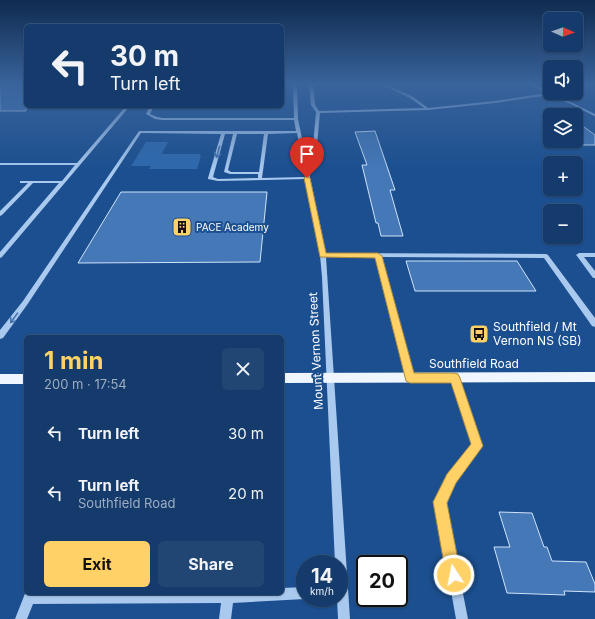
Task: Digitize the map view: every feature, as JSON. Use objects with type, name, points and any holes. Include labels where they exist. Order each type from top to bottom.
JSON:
[{"type":"main road","name":"Southfield Road","points":[[284,378],[595,377]]},
{"type":"main road","points":[[0,379],[24,379]]},
{"type":"street","points":[[0,256],[122,113]]},
{"type":"street","points":[[148,113],[151,116],[169,119],[296,119]]},
{"type":"street","name":"Mount Vernon Street","points":[[296,113],[298,132],[323,256],[328,314],[339,555]]},
{"type":"street","points":[[303,158],[315,145],[318,113]]},
{"type":"street","points":[[0,336],[27,300],[140,132],[298,132]]},
{"type":"street","points":[[260,180],[266,132]]},
{"type":"street","points":[[223,133],[210,178],[218,180],[307,178]]},
{"type":"street","points":[[235,133],[226,171],[230,173],[261,173]]},
{"type":"street","points":[[0,164],[79,164]]},
{"type":"street","points":[[22,182],[63,182]]},
{"type":"street","points":[[0,214],[31,182]]},
{"type":"street","points":[[595,256],[579,255],[595,276]]},
{"type":"street","points":[[323,256],[546,256],[595,324]]},
{"type":"street","points":[[378,256],[410,378]]},
{"type":"street","points":[[454,378],[477,446],[451,478],[440,502],[462,619]]},
{"type":"street","points":[[284,594],[296,593]]},
{"type":"street","points":[[21,619],[30,595],[228,597],[266,595]]},
{"type":"street","points":[[225,619],[228,597]]},
{"type":"street","name":"Mount Vernon Street","points":[[343,607],[344,619]]},
{"type":"shaded area","points":[[146,142],[168,142],[162,153],[164,154],[199,154],[201,156],[197,169],[149,169],[151,166],[131,166]]},
{"type":"building","points":[[583,126],[595,135],[595,145],[583,145]]},
{"type":"building","points":[[375,131],[395,190],[390,190],[403,236],[381,236],[378,223],[376,223],[362,165],[367,165],[355,132]]},
{"type":"building","name":"PACE Academy","points":[[121,192],[267,192],[260,262],[78,263]]},
{"type":"building","points":[[406,261],[517,261],[536,291],[415,291]]},
{"type":"building","points":[[499,512],[532,513],[544,547],[547,547],[552,561],[586,562],[595,584],[595,592],[564,591],[565,595],[507,593],[494,547],[510,547]]},
{"type":"place","name":"PACE Academy","points":[[182,227]]},
{"type":"place","name":"Southfield / Mt Vernon NS (SB)","points":[[479,334]]},
{"type":"route","points":[[307,178],[323,256],[378,256],[410,378],[454,378],[477,446],[451,478],[440,502],[454,575]]}]
